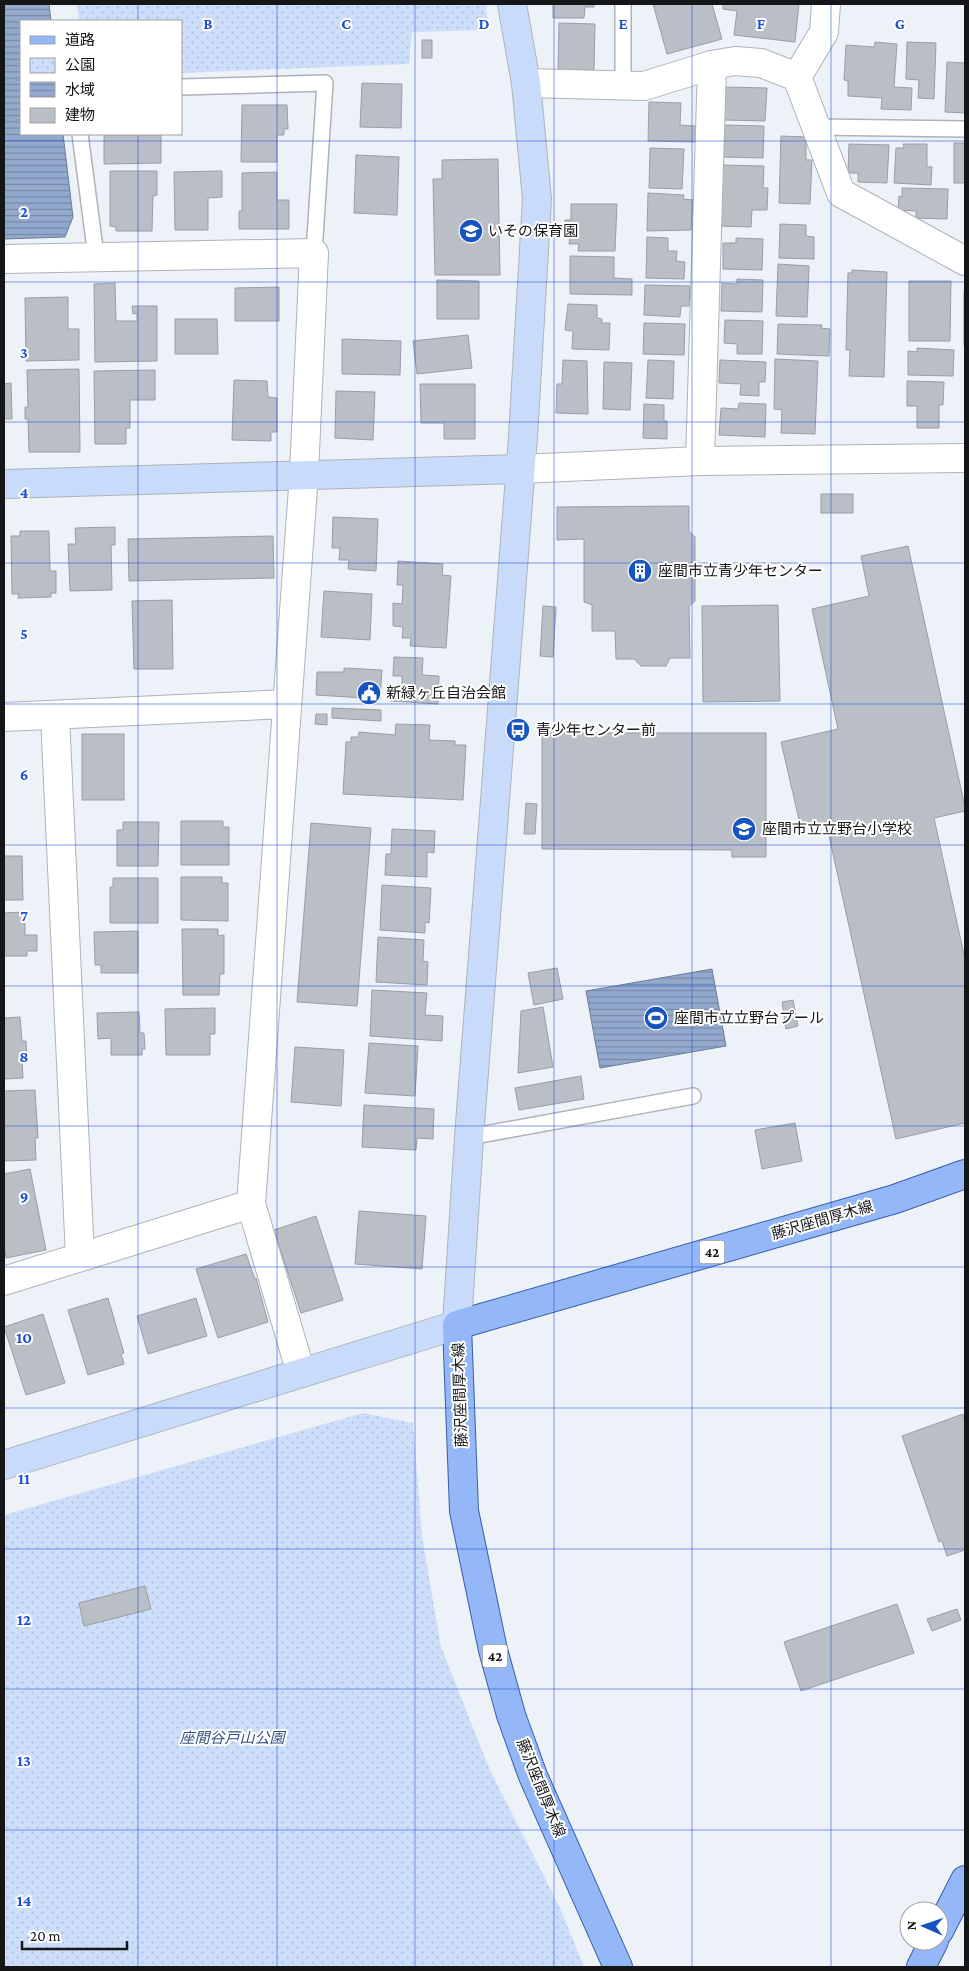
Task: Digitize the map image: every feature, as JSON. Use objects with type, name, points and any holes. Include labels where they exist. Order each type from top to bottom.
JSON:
[{"type":"main road","name":"藤沢座間厚木線","points":[[618,1967],[533,1776],[512,1715],[493,1650],[464,1512],[457,1324],[895,1199],[965,1174]]},
{"type":"main road","points":[[949,1911],[965,1880]]},
{"type":"main road","points":[[921,1967],[929,1951]]},
{"type":"street","points":[[4,1465],[457,1324],[469,1137],[520,469],[537,199],[526,83],[512,4]]},
{"type":"street","points":[[826,4],[824,32],[798,77],[841,194],[965,261]]},
{"type":"street","points":[[526,83],[644,86],[712,65],[735,62],[760,63],[798,77]]},
{"type":"street","points":[[700,461],[712,65]]},
{"type":"street","points":[[4,259],[314,253],[304,474],[251,1204],[301,1373]]},
{"type":"street","points":[[4,484],[520,469],[700,461],[965,458]]},
{"type":"street","points":[[4,718],[287,704]]},
{"type":"street","points":[[55,716],[80,1257]]},
{"type":"street","points":[[4,1281],[251,1204]]},
{"type":"lane","points":[[623,4],[623,86]]},
{"type":"lane","points":[[182,87],[325,83],[314,253]]},
{"type":"lane","points":[[816,127],[965,129]]},
{"type":"lane","points":[[80,135],[96,256]]},
{"type":"lane","points":[[469,1137],[693,1096]]},
{"type":"green space","points":[[77,4],[486,4],[488,30],[412,32],[409,64],[182,73],[182,20],[79,20]]},
{"type":"green space","name":"座間谷戸山公園","points":[[363,1413],[413,1423],[422,1536],[441,1647],[489,1768],[560,1908],[584,1967],[4,1967],[4,1515]]},
{"type":"water","points":[[4,4],[49,4],[51,20],[20,20],[20,135],[63,135],[73,217],[65,237],[4,239]]},
{"type":"water","name":"座間市立立野台プール","points":[[712,969],[726,1046],[600,1068],[586,991]]},
{"type":"building","points":[[553,4],[594,4],[594,7],[585,7],[584,18],[553,18]]},
{"type":"building","points":[[653,4],[712,4],[722,39],[667,54]]},
{"type":"building","points":[[723,4],[799,4],[795,42],[734,35],[737,11],[723,9]]},
{"type":"building","points":[[559,23],[595,24],[594,70],[558,70]]},
{"type":"building","points":[[422,40],[432,40],[432,58],[422,58]]},
{"type":"building","points":[[875,42],[897,44],[894,87],[912,88],[911,110],[881,109],[882,98],[848,96],[848,81],[844,80],[846,45],[874,47]]},
{"type":"building","points":[[907,42],[936,43],[934,99],[918,98],[919,80],[906,79]]},
{"type":"building","points":[[947,62],[965,63],[965,113],[945,112]]},
{"type":"building","points":[[362,83],[402,84],[401,128],[360,127]]},
{"type":"building","points":[[725,87],[767,88],[765,121],[724,120]]},
{"type":"building","points":[[649,102],[681,103],[680,125],[695,126],[695,142],[648,141]]},
{"type":"building","points":[[242,105],[287,105],[288,129],[284,129],[284,135],[277,135],[277,162],[241,162]]},
{"type":"building","points":[[724,125],[764,126],[763,158],[723,157]]},
{"type":"building","points":[[104,135],[161,135],[161,163],[104,164]]},
{"type":"building","points":[[781,136],[806,137],[806,160],[812,160],[810,204],[779,203]]},
{"type":"building","points":[[954,143],[965,143],[965,183],[954,183]]},
{"type":"building","points":[[849,144],[889,145],[887,183],[858,182],[858,173],[848,173]]},
{"type":"building","points":[[903,144],[927,144],[927,167],[932,167],[931,185],[894,183],[896,148],[904,148]]},
{"type":"building","points":[[650,148],[684,149],[682,189],[649,188]]},
{"type":"building","points":[[356,155],[399,157],[397,215],[354,213]]},
{"type":"building","points":[[498,159],[500,275],[435,275],[433,179],[442,179],[442,160]]},
{"type":"building","points":[[722,165],[764,166],[763,188],[768,188],[767,210],[752,210],[751,227],[720,226]]},
{"type":"building","points":[[110,171],[157,171],[157,195],[153,196],[152,231],[116,231],[116,227],[110,226]]},
{"type":"building","points":[[222,171],[222,197],[208,198],[208,230],[175,230],[174,172]]},
{"type":"building","points":[[277,172],[277,200],[289,200],[289,229],[239,229],[239,211],[242,211],[242,173]]},
{"type":"building","points":[[902,188],[948,189],[947,219],[916,218],[916,211],[898,210],[899,196],[902,197]]},
{"type":"building","points":[[648,193],[684,195],[683,199],[693,200],[691,230],[647,231]]},
{"type":"building","points":[[571,204],[617,204],[615,251],[578,251],[579,244],[569,244],[570,236],[565,236],[565,220],[571,220]]},
{"type":"building","points":[[780,224],[806,225],[806,236],[814,237],[814,259],[779,258]]},
{"type":"building","points":[[647,237],[668,238],[668,251],[677,251],[676,261],[685,262],[684,279],[646,278]]},
{"type":"building","points":[[736,238],[763,239],[762,270],[723,269],[723,243],[736,243]]},
{"type":"building","points":[[570,256],[614,257],[614,278],[632,279],[632,295],[570,294]]},
{"type":"building","points":[[778,264],[809,266],[807,317],[776,316]]},
{"type":"building","points":[[852,270],[887,272],[884,377],[849,376],[850,350],[846,350],[848,273],[852,273]]},
{"type":"building","points":[[737,279],[763,280],[762,312],[721,311],[722,283],[737,284]]},
{"type":"building","points":[[437,280],[479,281],[479,319],[437,319]]},
{"type":"building","points":[[909,281],[951,281],[950,341],[909,341]]},
{"type":"building","points":[[115,283],[116,321],[137,321],[137,313],[133,314],[132,306],[157,306],[157,361],[95,362],[94,284]]},
{"type":"building","points":[[645,285],[690,286],[689,306],[681,306],[680,317],[644,315]]},
{"type":"building","points":[[279,287],[279,321],[235,321],[235,288]]},
{"type":"building","points":[[965,292],[965,345],[964,345]]},
{"type":"building","points":[[68,297],[68,329],[79,329],[79,360],[26,361],[25,298]]},
{"type":"building","points":[[568,304],[597,305],[597,318],[602,319],[602,323],[610,323],[609,350],[572,349],[573,331],[565,330]]},
{"type":"building","points":[[175,319],[217,319],[218,354],[175,354]]},
{"type":"building","points":[[725,320],[763,321],[762,354],[737,354],[737,344],[724,343]]},
{"type":"building","points":[[644,323],[685,324],[684,355],[643,354]]},
{"type":"building","points":[[778,324],[822,325],[821,328],[830,329],[829,356],[777,354]]},
{"type":"building","points":[[468,335],[472,368],[417,374],[413,341]]},
{"type":"building","points":[[342,339],[401,341],[400,375],[342,374]]},
{"type":"building","points":[[917,348],[954,350],[953,376],[908,375],[908,351],[917,352]]},
{"type":"building","points":[[775,359],[818,361],[815,434],[781,433],[782,410],[774,409]]},
{"type":"building","points":[[563,360],[587,361],[588,414],[556,413],[557,384],[562,384]]},
{"type":"building","points":[[648,360],[674,361],[673,399],[646,398]]},
{"type":"building","points":[[720,360],[766,362],[765,382],[759,382],[759,396],[740,395],[741,384],[719,383]]},
{"type":"building","points":[[604,362],[632,363],[630,410],[603,409]]},
{"type":"building","points":[[79,369],[80,452],[29,452],[28,419],[25,419],[25,407],[28,407],[27,370]]},
{"type":"building","points":[[155,370],[155,400],[130,400],[130,428],[126,428],[126,444],[95,444],[94,371]]},
{"type":"building","points":[[234,380],[267,381],[268,397],[277,398],[277,432],[271,432],[271,441],[232,440]]},
{"type":"building","points":[[907,381],[944,382],[943,405],[939,405],[939,428],[917,428],[917,406],[907,406]]},
{"type":"building","points":[[11,383],[12,419],[4,419],[4,384]]},
{"type":"building","points":[[420,384],[475,384],[475,439],[444,439],[444,423],[421,423]]},
{"type":"building","points":[[336,391],[375,392],[373,440],[335,438]]},
{"type":"building","points":[[739,403],[766,404],[765,437],[719,435],[721,408],[738,409]]},
{"type":"building","points":[[644,404],[664,405],[664,421],[667,421],[667,439],[643,438]]},
{"type":"building","points":[[821,494],[853,494],[853,513],[821,513]]},
{"type":"building","name":"座間市立青少年センター","points":[[689,506],[689,531],[695,537],[695,601],[689,606],[690,658],[670,658],[666,666],[641,666],[634,659],[616,659],[615,631],[592,631],[592,605],[584,602],[584,539],[557,540],[557,507]]},
{"type":"building","points":[[333,517],[378,519],[376,571],[348,569],[349,560],[339,560],[340,548],[332,548]]},
{"type":"building","points":[[115,527],[115,545],[111,545],[112,590],[70,591],[68,544],[76,544],[75,528]]},
{"type":"building","points":[[20,531],[49,531],[50,571],[56,571],[56,593],[51,593],[51,597],[18,598],[19,594],[12,594],[11,536],[20,536]]},
{"type":"building","points":[[273,536],[274,578],[129,581],[128,539]]},
{"type":"building","points":[[908,546],[965,807],[965,811],[934,818],[965,959],[965,1123],[896,1139],[826,822],[801,828],[781,742],[838,729],[812,609],[869,596],[861,556]]},
{"type":"building","points":[[398,561],[443,564],[442,575],[451,576],[446,648],[410,646],[411,638],[402,638],[403,627],[393,626],[393,603],[402,604],[403,585],[397,585]]},
{"type":"building","points":[[324,591],[372,594],[370,640],[321,637]]},
{"type":"building","points":[[172,600],[173,669],[134,669],[132,601]]},
{"type":"building","points":[[778,605],[780,701],[703,702],[702,606]]},
{"type":"building","points":[[543,606],[556,607],[553,657],[540,656]]},
{"type":"building","points":[[394,657],[423,658],[422,675],[439,676],[438,704],[391,701],[391,686],[402,686],[402,676],[393,676]]},
{"type":"building","points":[[344,668],[382,670],[380,699],[316,695],[317,672],[344,672]]},
{"type":"building","points":[[332,708],[381,710],[381,721],[332,718]]},
{"type":"building","points":[[316,714],[327,714],[327,725],[315,724]]},
{"type":"building","points":[[396,724],[430,725],[429,740],[455,741],[455,745],[466,745],[463,800],[343,794],[346,742],[351,742],[351,737],[358,737],[359,732],[395,735]]},
{"type":"building","points":[[542,733],[766,733],[766,857],[732,857],[732,850],[542,849]]},
{"type":"building","points":[[82,734],[124,734],[124,800],[82,800]]},
{"type":"building","points":[[526,803],[537,804],[535,834],[524,834]]},
{"type":"building","points":[[181,821],[223,821],[223,827],[229,827],[229,865],[181,865]]},
{"type":"building","points":[[123,822],[159,822],[158,866],[117,866],[117,830],[123,830]]},
{"type":"building","points":[[311,823],[371,828],[357,1006],[297,1002]]},
{"type":"building","points":[[392,829],[435,831],[434,853],[427,852],[427,877],[385,875],[386,854],[391,854]]},
{"type":"building","points":[[4,856],[22,856],[23,900],[4,900]]},
{"type":"building","points":[[181,877],[222,877],[222,883],[228,883],[228,921],[181,920]]},
{"type":"building","points":[[113,878],[158,878],[158,923],[110,923],[110,887],[113,887]]},
{"type":"building","points":[[382,885],[431,888],[429,923],[425,922],[425,933],[380,930]]},
{"type":"building","points":[[25,912],[25,935],[37,935],[37,951],[27,951],[27,956],[4,956],[4,913]]},
{"type":"building","points":[[182,929],[218,929],[218,936],[224,935],[224,974],[220,974],[219,995],[183,995]]},
{"type":"building","points":[[138,931],[138,973],[101,973],[101,965],[95,965],[94,932]]},
{"type":"building","points":[[378,937],[424,940],[423,961],[428,962],[427,985],[376,982]]},
{"type":"building","points":[[557,968],[563,999],[534,1005],[528,973]]},
{"type":"building","points":[[372,990],[427,993],[425,1015],[443,1016],[442,1041],[370,1036]]},
{"type":"building","points":[[793,1000],[798,1026],[786,1029],[782,1002]]},
{"type":"building","points":[[543,1007],[553,1067],[518,1073],[521,1011]]},
{"type":"building","points":[[215,1008],[215,1034],[210,1034],[210,1055],[166,1055],[165,1009]]},
{"type":"building","points":[[139,1012],[140,1033],[144,1033],[145,1049],[142,1049],[142,1055],[111,1055],[111,1038],[98,1039],[97,1013]]},
{"type":"building","points":[[20,1017],[22,1041],[26,1041],[27,1060],[22,1060],[23,1078],[4,1079],[4,1018]]},
{"type":"building","points":[[369,1043],[418,1046],[415,1096],[365,1093]]},
{"type":"building","points":[[295,1047],[344,1050],[341,1106],[291,1102]]},
{"type":"building","points":[[581,1076],[584,1099],[519,1110],[515,1088]]},
{"type":"building","points":[[35,1090],[38,1138],[35,1138],[36,1160],[4,1161],[4,1091]]},
{"type":"building","points":[[364,1105],[434,1109],[433,1139],[417,1138],[416,1150],[362,1147]]},
{"type":"building","points":[[795,1123],[802,1161],[762,1169],[755,1130]]},
{"type":"building","points":[[30,1169],[46,1250],[6,1258],[4,1247],[4,1174]]},
{"type":"building","points":[[359,1211],[426,1216],[422,1269],[355,1264]]},
{"type":"building","points":[[316,1216],[343,1300],[301,1313],[274,1230]]},
{"type":"building","points":[[246,1254],[256,1278],[268,1322],[218,1338],[196,1269]]},
{"type":"building","points":[[108,1298],[124,1353],[121,1354],[124,1364],[88,1375],[68,1310]]},
{"type":"building","points":[[196,1298],[207,1336],[148,1354],[137,1316]]},
{"type":"building","points":[[43,1314],[65,1383],[26,1395],[4,1327]]},
{"type":"building","points":[[963,1414],[965,1421],[965,1550],[947,1556],[942,1541],[939,1542],[902,1436]]},
{"type":"building","points":[[145,1586],[151,1609],[84,1626],[79,1603]]},
{"type":"building","points":[[897,1604],[914,1653],[801,1691],[784,1642]]},
{"type":"building","points":[[957,1609],[961,1620],[932,1631],[927,1619]]},
{"type":"place","name":"いその保育園","points":[[471,231]]},
{"type":"place","name":"座間市立青少年センター","points":[[640,571]]},
{"type":"place","name":"新緑ヶ丘自治会館","points":[[369,693]]},
{"type":"place","name":"青少年センター前","points":[[518,730]]},
{"type":"place","name":"座間市立立野台小学校","points":[[744,829]]},
{"type":"place","name":"座間市立立野台プール","points":[[656,1018]]}]
